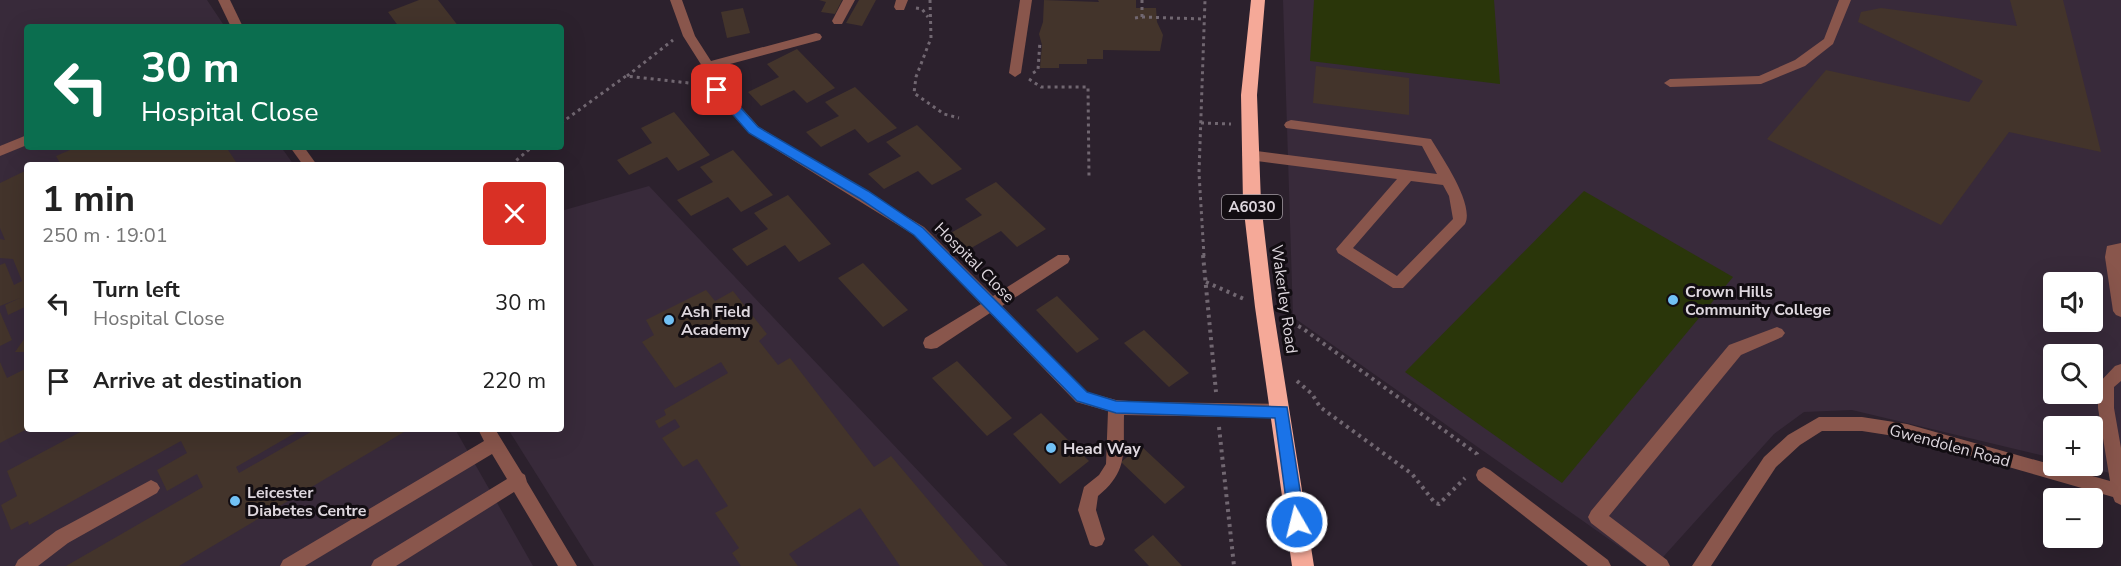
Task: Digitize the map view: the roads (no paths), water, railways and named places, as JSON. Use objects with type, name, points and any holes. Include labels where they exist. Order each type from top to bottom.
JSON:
[{"type":"highway","name":"Wakerley Road","points":[[1258,0],[1249,95],[1251,203],[1264,307],[1303,566]]},
{"type":"street","points":[[224,0],[236,24]]},
{"type":"street","name":"Hospital Close","points":[[676,0],[716,87],[754,130],[919,231],[1082,397],[1116,407],[1281,411]]},
{"type":"street","points":[[838,21],[849,0]]},
{"type":"street","points":[[1015,73],[1026,0]]},
{"type":"street","points":[[1670,83],[1761,80],[1800,63],[1829,41],[1845,0]]},
{"type":"street","points":[[708,66],[816,37]]},
{"type":"street","points":[[1291,125],[1426,142],[1456,196],[1460,220],[1398,284],[1343,249],[1408,175]]},
{"type":"street","points":[[0,151],[24,141]]},
{"type":"street","points":[[1249,155],[1447,180]]},
{"type":"street","points":[[2121,249],[2112,250],[2121,311]]},
{"type":"street","points":[[931,343],[1063,259]]},
{"type":"street","points":[[1661,566],[1597,517],[1735,350],[1777,333]]},
{"type":"street","points":[[2121,371],[2106,384],[2106,408],[2121,494]]},
{"type":"street","points":[[1096,539],[1086,510],[1090,492],[1105,480],[1114,466],[1116,407]]},
{"type":"street","name":"Gwendolen Road","points":[[1701,566],[1770,462],[1794,440],[1819,424],[1862,424],[1907,431],[2121,494]]},
{"type":"street","points":[[289,566],[491,436],[568,566]]},
{"type":"street","points":[[1484,475],[1602,566]]},
{"type":"street","points":[[380,566],[519,480]]},
{"type":"street","points":[[24,566],[62,537],[151,488]]},
{"type":"place","name":"Crown Hills Community College","points":[[1673,300]]},
{"type":"place","name":"Ash Field Academy","points":[[669,320]]},
{"type":"place","name":"Head Way","points":[[1051,448]]},
{"type":"place","name":"Leicester Diabetes Centre","points":[[235,501]]}]
